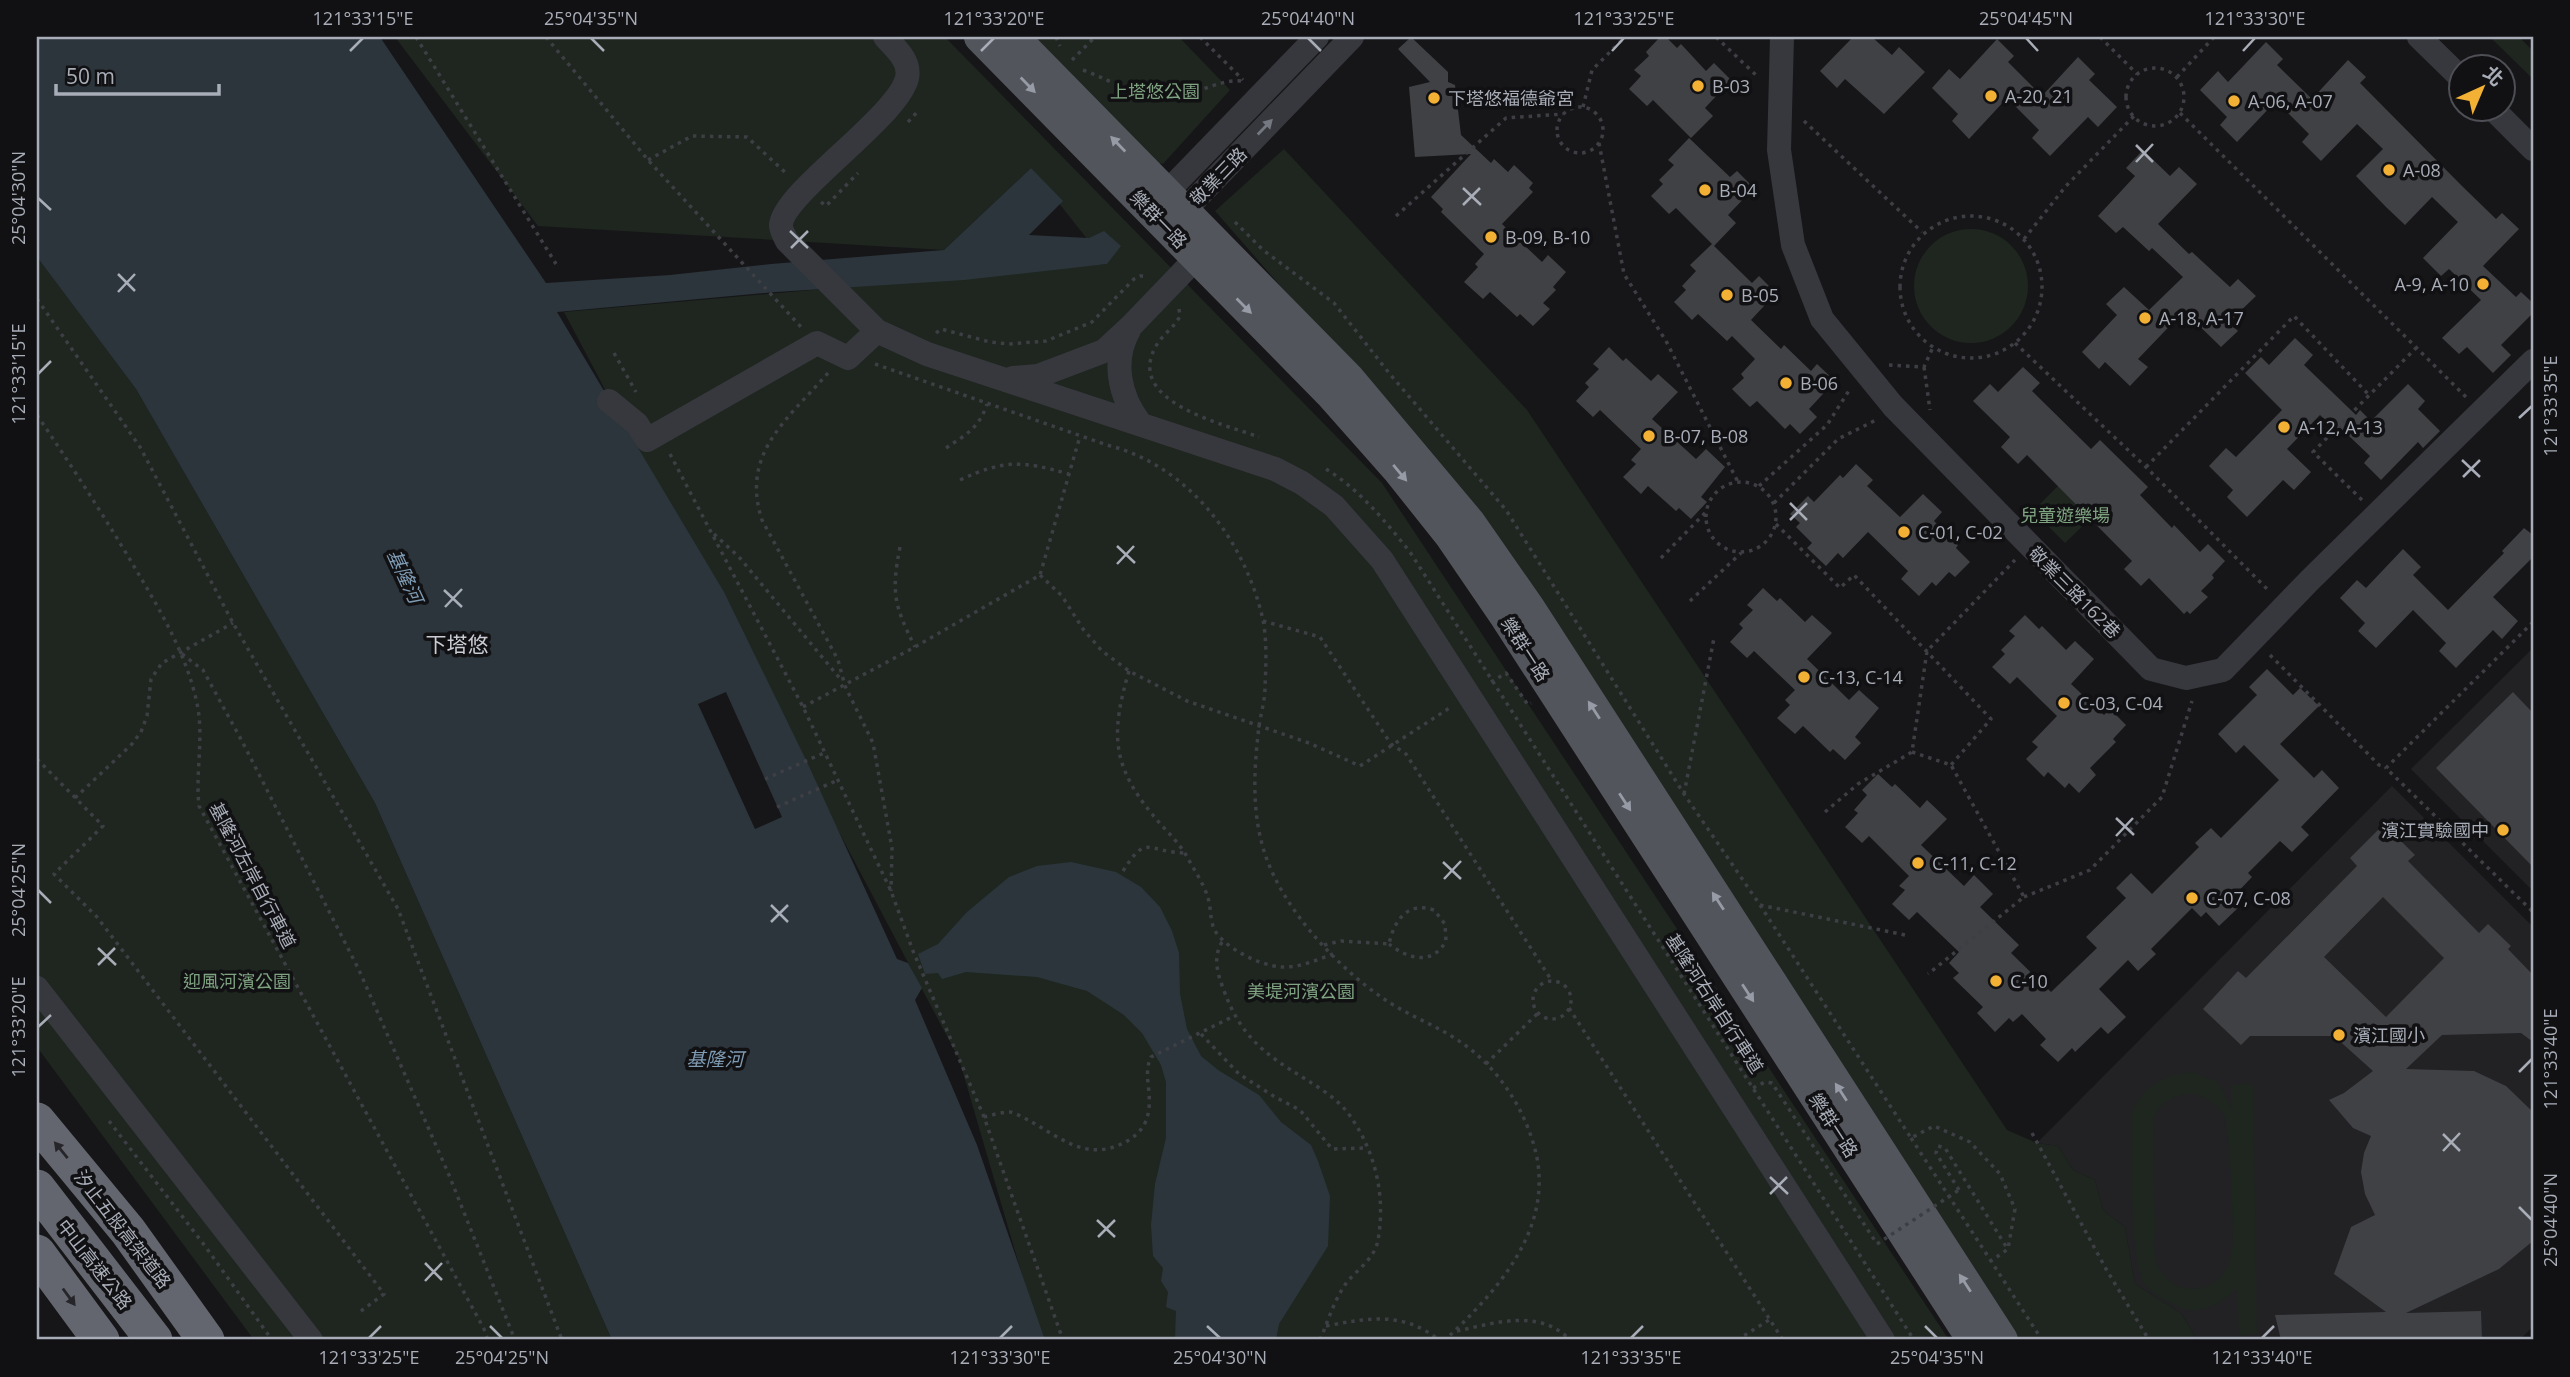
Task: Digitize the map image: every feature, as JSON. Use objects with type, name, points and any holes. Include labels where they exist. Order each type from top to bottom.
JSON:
[{"type":"highway","name":"汐止五股高架道路","points":[[37,1121],[128,1231],[206,1340]]},
{"type":"highway","name":"中山高速公路","points":[[37,1188],[153,1340]]},
{"type":"highway","points":[[37,1253],[101,1340]]},
{"type":"main road","name":"樂群一路","points":[[980,37],[1169,207],[1215,240],[1349,379],[1469,522],[1536,619],[2002,1340]]},
{"type":"main road","name":"樂群一路","points":[[1013,37],[1169,207]]},
{"type":"main road","name":"樂群一路","points":[[1215,240],[1330,393],[1399,471],[1450,535],[1973,1340]]},
{"type":"street","points":[[885,37],[903,56],[908,76],[898,97],[804,190],[784,214],[781,226],[787,241],[877,331],[927,354],[1275,469],[1302,483],[1334,506],[1382,560],[1883,1340]]},
{"type":"street","name":"敬業三路","points":[[1169,207],[1317,37]]},
{"type":"street","name":"敬業三路","points":[[1169,207],[1352,37]]},
{"type":"street","name":"敬業三路162巷","points":[[1782,37],[1779,150],[1793,245],[1822,319],[1874,368],[1893,406],[2151,669],[2186,678],[2223,670],[2533,361]]},
{"type":"street","points":[[2419,37],[2448,65]]},
{"type":"street","points":[[2434,37],[2450,52]]},
{"type":"street","points":[[2518,118],[2533,134]]},
{"type":"street","points":[[2506,122],[2533,149]]},
{"type":"street","points":[[998,378],[1038,376],[1104,351],[1215,240]]},
{"type":"street","points":[[1131,326],[1121,344],[1120,371],[1127,403],[1140,423]]},
{"type":"street","points":[[609,401],[637,424],[647,439],[817,343],[848,358],[877,331]]},
{"type":"street","points":[[37,988],[311,1340]]},
{"type":"path","points":[[416,37],[556,264]]},
{"type":"path","points":[[546,37],[648,160],[817,343]]},
{"type":"path","points":[[1056,37],[1068,64],[1095,37]]},
{"type":"path","points":[[1081,69],[1139,95],[1164,98],[1185,95],[1232,80],[1244,82],[1200,37]]},
{"type":"path","points":[[1583,107],[1592,70],[1625,37]]},
{"type":"path","points":[[1716,37],[1922,233]]},
{"type":"path","points":[[2100,37],[2137,74]]},
{"type":"path","points":[[2177,77],[2214,37]]},
{"type":"path","points":[[2151,68],[2160,68],[2177,77],[2185,95],[2180,113],[2165,125],[2155,126],[2134,116],[2127,103],[2126,94],[2137,74],[2151,68]]},
{"type":"path","points":[[1396,216],[1506,118],[1563,114],[1576,107],[1583,107],[1601,120],[1602,136],[1599,143],[1587,152],[1571,151],[1564,147],[1558,134],[1559,120],[1563,114]]},
{"type":"path","points":[[2180,113],[2482,411]]},
{"type":"path","points":[[2024,239],[2066,186],[2134,116]]},
{"type":"path","points":[[648,160],[692,136],[747,136],[804,190]]},
{"type":"path","points":[[1599,143],[1624,274],[1666,341],[1738,481]]},
{"type":"path","points":[[1959,216],[1983,216],[2005,224],[2024,239],[2037,259],[2042,282],[2040,305],[2031,326],[2015,343],[1994,355],[1971,359],[1948,355],[1933,347],[1911,327],[1901,305],[1899,281],[1905,258],[1922,233],[1936,224],[1959,216]]},
{"type":"path","points":[[1215,240],[1263,250],[1334,303],[1389,373],[1506,510],[1684,794],[1760,905],[2042,1340]]},
{"type":"path","points":[[37,299],[140,447],[233,623],[398,909],[562,1340]]},
{"type":"path","points":[[2146,467],[2294,316],[2369,395]]},
{"type":"path","points":[[935,334],[941,329]]},
{"type":"path","points":[[2015,343],[2146,467],[2271,594]]},
{"type":"path","points":[[1931,419],[1924,367],[1933,347]]},
{"type":"path","points":[[2362,499],[2313,452],[2416,348]]},
{"type":"path","points":[[614,352],[712,531],[803,707],[891,891],[913,951],[984,1117],[1063,1340]]},
{"type":"path","points":[[891,891],[892,848],[873,743],[845,685],[838,660],[762,520],[755,500],[757,468],[767,443],[833,367],[848,358],[870,362],[1132,452],[1168,473],[1203,502],[1223,526],[1242,556],[1263,621],[1265,688],[1253,784],[1265,853],[1281,889],[1294,909],[1332,954],[1381,997],[1461,1042],[1486,1064],[1521,1110],[1530,1132],[1537,1161],[1539,1192],[1532,1222],[1518,1258],[1479,1308],[1445,1340]]},
{"type":"path","points":[[1759,486],[1827,425],[1874,368],[1924,367]]},
{"type":"path","points":[[946,448],[977,426],[987,404]]},
{"type":"path","points":[[1774,503],[1838,439],[1875,420],[1893,406]]},
{"type":"path","name":"基隆河左岸自行車道","points":[[37,415],[99,507],[163,616],[181,653],[196,700],[202,739],[197,787],[199,806],[478,1317],[488,1340]]},
{"type":"path","points":[[803,707],[1040,575],[1080,436]]},
{"type":"path","points":[[960,480],[983,470],[1029,463],[1069,474]]},
{"type":"path","points":[[1738,481],[1759,486],[1774,503],[1776,524],[1764,545],[1741,553],[1729,551],[1719,545],[1706,524],[1709,501],[1727,484],[1738,481]]},
{"type":"path","points":[[1661,558],[1706,512]]},
{"type":"path","points":[[1776,524],[1840,588],[1854,575],[1991,719],[1951,765]]},
{"type":"path","points":[[712,531],[739,557],[845,685]]},
{"type":"path","points":[[1912,752],[1927,651],[2029,545]]},
{"type":"path","points":[[900,547],[894,593],[898,612],[915,647]]},
{"type":"path","points":[[1690,601],[1741,553]]},
{"type":"path","points":[[1040,575],[1062,596],[1083,629],[1102,651],[1129,671],[1187,701],[1309,743],[1360,766],[1461,701]]},
{"type":"path","points":[[1263,621],[1320,637],[1391,744],[1406,754],[1552,981]]},
{"type":"path","points":[[2386,768],[2533,622]]},
{"type":"path","points":[[75,798],[132,744],[141,732],[147,716],[151,679],[162,663],[233,623]]},
{"type":"path","points":[[1684,794],[1714,638]]},
{"type":"path","points":[[2254,639],[2379,765],[2386,768],[2533,912]]},
{"type":"path","points":[[181,653],[203,670],[210,682],[359,970],[449,1175],[515,1340]]},
{"type":"path","points":[[1129,671],[1120,701],[1116,733],[1119,755],[1128,779],[1140,799],[1185,853],[1208,897],[1213,926],[1222,942],[1244,956],[1281,967],[1308,963],[1332,954]]},
{"type":"path","points":[[1481,688],[1506,673],[1528,705]]},
{"type":"path","name":"基隆河右岸自行車道","points":[[1491,681],[1914,1340]]},
{"type":"path","points":[[1928,974],[2024,897],[2090,870],[2162,797],[2192,699]]},
{"type":"path","points":[[1825,812],[1858,784],[1912,752],[1951,765],[2024,897]]},
{"type":"path","points":[[765,779],[825,753]]},
{"type":"path","points":[[37,759],[103,827],[54,874],[97,917],[384,1294],[357,1314]]},
{"type":"path","points":[[777,807],[838,780]]},
{"type":"path","points":[[1123,871],[1137,850],[1144,846],[1170,853],[1185,853]]},
{"type":"path","points":[[1760,905],[1905,935]]},
{"type":"path","points":[[1324,945],[1341,941],[1389,944],[1399,952],[1417,959],[1434,955],[1446,941],[1445,923],[1434,910],[1416,907],[1408,910],[1396,924],[1389,944]]},
{"type":"path","points":[[1222,942],[1216,952],[1218,974],[1234,1016],[1246,1035],[1264,1053],[1326,1092],[1348,1113],[1375,1166],[1382,1215],[1378,1244],[1368,1261],[1347,1283],[1332,1308],[1320,1340]]},
{"type":"path","points":[[1552,981],[1565,986],[1571,1000],[1569,1007],[1559,1018],[1551,1019],[1538,1013],[1534,1007],[1534,992],[1544,982],[1552,981]]},
{"type":"path","points":[[1569,1007],[1783,1340]]},
{"type":"path","points":[[1486,1064],[1538,1013]]},
{"type":"path","points":[[984,1117],[1012,1112],[1069,1144],[1090,1151],[1110,1149],[1132,1139],[1143,1127],[1149,1112],[1151,1095],[1147,1065],[1151,1057],[1234,1016]]},
{"type":"path","points":[[1201,1034],[1239,1074],[1300,1110],[1332,1149],[1367,1148]]},
{"type":"path","points":[[1753,1088],[1765,1082],[1772,1083],[1877,1244],[1959,1190],[1936,1153],[1938,1146],[1945,1148],[2008,1249]]},
{"type":"path","points":[[104,1115],[205,1246],[272,1340]]},
{"type":"path","points":[[1911,1138],[1934,1126],[1970,1142],[2000,1174],[2015,1209],[2008,1249],[1991,1261]]},
{"type":"path","points":[[2032,1133],[2106,1269],[2149,1340]]},
{"type":"path","points":[[1326,1326],[1379,1318],[1400,1320],[1425,1329],[1439,1340]]},
{"type":"path","points":[[1455,1331],[1525,1319],[1545,1323],[1562,1332],[1570,1340]]},
{"type":"path","points":[[1737,1340],[1769,1320]]},
{"type":"shaded area","name":"濱江實驗國中","points":[[2533,648],[2533,891],[2411,769]]},
{"type":"shaded area","name":"濱江國小","points":[[2392,786],[2533,927],[2533,1327],[2519,1340],[2197,1340],[2181,1313],[2135,1284],[2125,1227],[2103,1210],[2095,1180],[2073,1170],[2058,1146],[2037,1143]]},
{"type":"green space","name":"美堤河濱公園","points":[[395,37],[945,37],[1382,483],[1949,1340],[1041,1340],[959,1059],[564,312],[1107,264],[1031,168],[944,250],[538,226]]},
{"type":"green space","name":"上塔悠公園","points":[[1024,37],[1179,37],[1230,90],[1163,164],[1145,160]]},
{"type":"green space","points":[[2490,37],[2519,37],[2533,51],[2533,79],[2518,64],[2518,52],[2505,52]]},
{"type":"green space","points":[[1284,149],[1527,410],[2007,1130],[2037,1143],[2058,1146],[2073,1170],[2095,1180],[2103,1210],[2125,1227],[2135,1284],[2181,1313],[2197,1340],[2019,1340],[1459,490],[1215,211]]},
{"type":"green space","points":[[1971,229],[1993,234],[2011,246],[2023,264],[2028,286],[2023,308],[2011,326],[1993,338],[1971,343],[1949,338],[1931,326],[1919,308],[1914,286],[1919,264],[1931,246],[1949,234]]},
{"type":"green space","name":"迎風河濱公園","points":[[37,257],[136,389],[375,803],[612,1340],[254,1340],[37,1047]]},
{"type":"green space","name":"兒童遊樂場","points":[[2061,483],[2094,515],[2065,543],[2033,511]]},
{"type":"green space","points":[[2192,1072],[2218,1082],[2231,1108],[2231,1085],[2253,1084],[2257,1334],[2239,1336],[2237,1289],[2214,1305],[2190,1310],[2181,1308],[2153,1292],[2145,1284],[2140,1272],[2134,1229],[2132,1114],[2141,1096],[2148,1089],[2164,1079]],"holes":[[[2191,1094],[2212,1102],[2224,1116],[2230,1157],[2233,1243],[2227,1269],[2219,1279],[2210,1285],[2188,1289],[2169,1280],[2156,1261],[2153,1122],[2164,1103]]]},
{"type":"water","name":"基隆河","points":[[37,37],[380,37],[546,283],[670,275],[944,250],[1031,168],[1063,201],[1029,235],[1089,238],[1104,231],[1121,246],[1107,264],[964,280],[776,292],[557,312],[724,592],[807,762],[897,959],[908,963],[922,988],[915,1000],[977,1145],[1045,1340],[612,1340],[375,803],[136,389],[37,257]]},
{"type":"water","points":[[1071,862],[1116,872],[1141,887],[1160,907],[1179,953],[1180,994],[1187,1029],[1201,1056],[1218,1070],[1259,1095],[1281,1122],[1311,1145],[1318,1161],[1330,1196],[1328,1246],[1279,1324],[1276,1340],[1175,1340],[1176,1311],[1166,1307],[1168,1292],[1161,1281],[1163,1268],[1153,1256],[1151,1225],[1155,1184],[1166,1138],[1166,1082],[1161,1065],[1142,1033],[1124,1015],[1087,991],[1037,977],[966,972],[942,979],[938,973],[925,974],[918,954],[938,944],[967,912],[1009,877],[1037,866]]},
{"type":"pier","points":[[726,692],[782,817],[755,829],[698,704]]},
{"type":"building","name":"B-09, B-10","points":[[1411,37],[1448,72],[1448,82],[1455,85],[1461,135],[1491,163],[1494,159],[1508,172],[1514,165],[1533,183],[1529,188],[1533,192],[1502,224],[1542,262],[1548,255],[1566,272],[1553,287],[1556,290],[1543,303],[1550,309],[1533,326],[1520,314],[1517,317],[1490,292],[1483,299],[1464,282],[1478,267],[1475,264],[1484,254],[1441,212],[1443,209],[1431,197],[1471,154],[1415,157],[1409,87],[1430,82],[1398,49]]},
{"type":"building","name":"B-03","points":[[1660,37],[1666,37],[1677,48],[1681,44],[1706,71],[1714,63],[1731,80],[1705,108],[1713,116],[1691,138],[1653,100],[1647,106],[1629,89],[1641,76],[1634,70],[1649,56],[1646,52]]},
{"type":"building","points":[[1853,37],[1872,37],[1892,55],[1899,47],[1925,72],[1884,114],[1845,79],[1837,88],[1820,71]]},
{"type":"building","name":"A-20, 21","points":[[1997,39],[2014,56],[2008,62],[2042,96],[2078,57],[2095,74],[2089,80],[2117,107],[2098,127],[2088,117],[2050,156],[2032,138],[2039,130],[2007,98],[1969,139],[1952,121],[1958,114],[1932,88],[1949,69],[1960,79]]},
{"type":"building","points":[[2266,42],[2283,59],[2277,65],[2312,99],[2348,60],[2366,77],[2360,83],[2462,186],[2496,219],[2502,213],[2519,229],[2483,266],[2516,297],[2521,292],[2533,303],[2533,313],[2501,345],[2511,355],[2493,373],[2467,347],[2459,354],[2442,338],[2481,300],[2449,269],[2441,276],[2423,258],[2458,222],[2432,197],[2405,225],[2386,207],[2356,176],[2383,149],[2357,124],[2321,161],[2302,142],[2309,134],[2276,101],[2237,142],[2220,125],[2227,117],[2200,90],[2218,71],[2228,82]]},
{"type":"building","name":"B-04","points":[[1689,138],[1730,177],[1737,171],[1754,188],[1728,215],[1736,223],[1714,246],[1676,208],[1669,214],[1651,196],[1663,184],[1659,180],[1674,165],[1668,160]]},
{"type":"building","points":[[2143,150],[2170,176],[2179,167],[2197,184],[2158,224],[2189,254],[2192,252],[2230,287],[2238,279],[2256,296],[2229,322],[2238,331],[2221,347],[2184,311],[2138,359],[2148,367],[2130,386],[2105,362],[2099,369],[2082,352],[2117,315],[2106,304],[2124,287],[2149,310],[2183,277],[2152,248],[2149,251],[2123,227],[2116,233],[2098,216],[2135,176],[2126,168]]},
{"type":"building","points":[[1712,244],[1752,283],[1759,276],[1776,293],[1751,320],[1781,349],[1784,345],[1811,371],[1817,364],[1835,381],[1809,409],[1817,417],[1800,434],[1790,424],[1785,429],[1757,401],[1750,407],[1732,389],[1744,378],[1741,374],[1755,359],[1732,336],[1727,341],[1698,314],[1692,320],[1674,302],[1686,290],[1682,286],[1696,271],[1690,265]]},
{"type":"building","name":"A-12, A-13","points":[[2295,338],[2313,355],[2304,365],[2356,415],[2360,410],[2371,421],[2408,384],[2425,401],[2418,409],[2440,431],[2423,448],[2418,442],[2381,480],[2364,463],[2370,456],[2330,418],[2326,421],[2320,415],[2287,449],[2311,472],[2294,490],[2283,480],[2247,517],[2227,497],[2233,490],[2209,466],[2226,448],[2236,457],[2282,410],[2245,373],[2261,357],[2269,365]]},
{"type":"building","name":"B-07, B-08","points":[[1609,347],[1623,361],[1626,358],[1651,381],[1658,374],[1678,392],[1652,419],[1696,459],[1706,449],[1725,467],[1701,497],[1707,502],[1691,519],[1679,508],[1676,511],[1648,486],[1641,494],[1623,477],[1636,464],[1631,460],[1641,449],[1600,410],[1593,417],[1576,401],[1589,387],[1585,383],[1599,369],[1593,364]]},
{"type":"building","points":[[2023,367],[2040,383],[2032,391],[2091,449],[2100,440],[2148,487],[2140,495],[2172,528],[2174,525],[2200,552],[2208,544],[2225,561],[2201,591],[2208,597],[2190,614],[2187,611],[2184,614],[2149,578],[2141,586],[2124,569],[2132,561],[2027,455],[2018,464],[2001,447],[2010,437],[1973,401],[1990,384],[1998,392]]},
{"type":"building","name":"C-01, C-02","points":[[1856,464],[1873,480],[1867,486],[1900,517],[1923,494],[1942,512],[1934,521],[1958,545],[1956,548],[1970,562],[1955,577],[1949,572],[1936,586],[1932,582],[1919,596],[1901,579],[1908,571],[1868,532],[1843,558],[1838,553],[1826,566],[1807,548],[1812,543],[1796,527],[1800,523],[1790,514],[1808,496],[1814,502],[1840,475],[1843,478]]},
{"type":"building","points":[[2524,528],[2533,535],[2533,557],[2493,597],[2518,621],[2502,639],[2493,630],[2456,668],[2439,651],[2446,643],[2413,610],[2376,648],[2358,631],[2365,623],[2340,598],[2357,580],[2366,588],[2403,549],[2421,567],[2413,575],[2448,610],[2504,553],[2502,551]]},
{"type":"building","name":"C-13, C-14","points":[[1763,588],[1777,601],[1780,598],[1805,622],[1812,615],[1832,633],[1807,659],[1849,700],[1859,690],[1879,708],[1855,737],[1861,743],[1845,760],[1833,749],[1830,752],[1803,726],[1795,734],[1777,718],[1790,705],[1785,700],[1795,690],[1754,651],[1747,658],[1730,642],[1743,628],[1739,624],[1753,610],[1747,605]]},
{"type":"building","name":"C-03, C-04","points":[[2025,615],[2039,629],[2042,626],[2066,650],[2075,641],[2094,659],[2071,684],[2104,715],[2110,709],[2126,725],[2113,739],[2116,742],[2090,768],[2096,775],[2079,793],[2069,783],[2065,788],[2048,772],[2044,777],[2026,759],[2038,747],[2032,742],[2057,716],[2017,677],[2010,684],[1992,667],[2005,654],[2001,650],[2015,636],[2009,631]]},
{"type":"building","points":[[2267,669],[2293,695],[2300,688],[2319,706],[2280,744],[2314,778],[2322,770],[2339,788],[2301,827],[2309,835],[2292,852],[2280,841],[2248,873],[2252,877],[2230,900],[2238,908],[2219,926],[2206,912],[2201,917],[2192,908],[2151,949],[2156,954],[2138,971],[2128,960],[2099,989],[2126,1017],[2108,1034],[2101,1027],[2075,1052],[2072,1048],[2058,1062],[2040,1045],[2046,1039],[2022,1014],[2013,1022],[2009,1018],[1995,1032],[1977,1013],[1983,1007],[1953,978],[1959,973],[1949,963],[1959,952],[1917,912],[1909,920],[1892,904],[1905,890],[1899,886],[1909,876],[1869,836],[1862,843],[1845,827],[1858,813],[1854,810],[1867,795],[1862,790],[1878,774],[1892,787],[1895,784],[1920,808],[1927,800],[1947,819],[1921,845],[1964,886],[1974,875],[1993,894],[1980,907],[2019,945],[2011,953],[2051,992],[2097,948],[2086,937],[2126,898],[2116,888],[2131,873],[2152,894],[2199,847],[2195,843],[2211,828],[2221,838],[2279,780],[2244,745],[2236,753],[2218,734],[2257,695],[2249,687]]},
{"type":"building","name":"濱江實驗國中","points":[[2513,692],[2533,713],[2533,867],[2436,768]]},
{"type":"building","points":[[2384,824],[2415,855],[2408,861],[2479,933],[2488,924],[2511,946],[2508,949],[2533,975],[2533,1042],[2521,1033],[2442,1035],[2406,1069],[2474,1071],[2506,1086],[2533,1112],[2533,1241],[2499,1269],[2406,1313],[2481,1311],[2482,1340],[2281,1340],[2275,1315],[2386,1312],[2334,1274],[2351,1227],[2375,1215],[2365,1194],[2361,1172],[2364,1153],[2371,1136],[2353,1128],[2329,1100],[2344,1093],[2373,1071],[2334,1036],[2250,1036],[2241,1045],[2203,1009],[2238,971],[2246,978],[2357,866],[2350,858]],"holes":[[[2383,897],[2444,958],[2386,1017],[2324,957]]]},
{"type":"place","name":"B-03","points":[[1698,86]]},
{"type":"place","name":"A-20, 21","points":[[1991,96]]},
{"type":"place","name":"下塔悠福德爺宮","points":[[1434,98]]},
{"type":"place","name":"A-06, A-07","points":[[2234,101]]},
{"type":"place","name":"A-08","points":[[2389,170]]},
{"type":"place","name":"B-04","points":[[1705,190]]},
{"type":"place","name":"B-09, B-10","points":[[1491,237]]},
{"type":"place","name":"A-9, A-10","points":[[2483,284]]},
{"type":"place","name":"B-05","points":[[1727,295]]},
{"type":"place","name":"A-18, A-17","points":[[2145,318]]},
{"type":"place","name":"B-06","points":[[1786,383]]},
{"type":"place","name":"A-12, A-13","points":[[2284,427]]},
{"type":"place","name":"B-07, B-08","points":[[1649,436]]},
{"type":"place","name":"C-01, C-02","points":[[1904,532]]},
{"type":"place","name":"C-13, C-14","points":[[1804,677]]},
{"type":"place","name":"C-03, C-04","points":[[2064,703]]},
{"type":"place","name":"濱江實驗國中","points":[[2503,830]]},
{"type":"place","name":"C-11, C-12","points":[[1918,863]]},
{"type":"place","name":"C-07, C-08","points":[[2192,898]]},
{"type":"place","name":"C-10","points":[[1996,981]]},
{"type":"place","name":"濱江國小","points":[[2339,1035]]},
{"type":"district","name":"下塔悠","points":[[457,644]]}]
